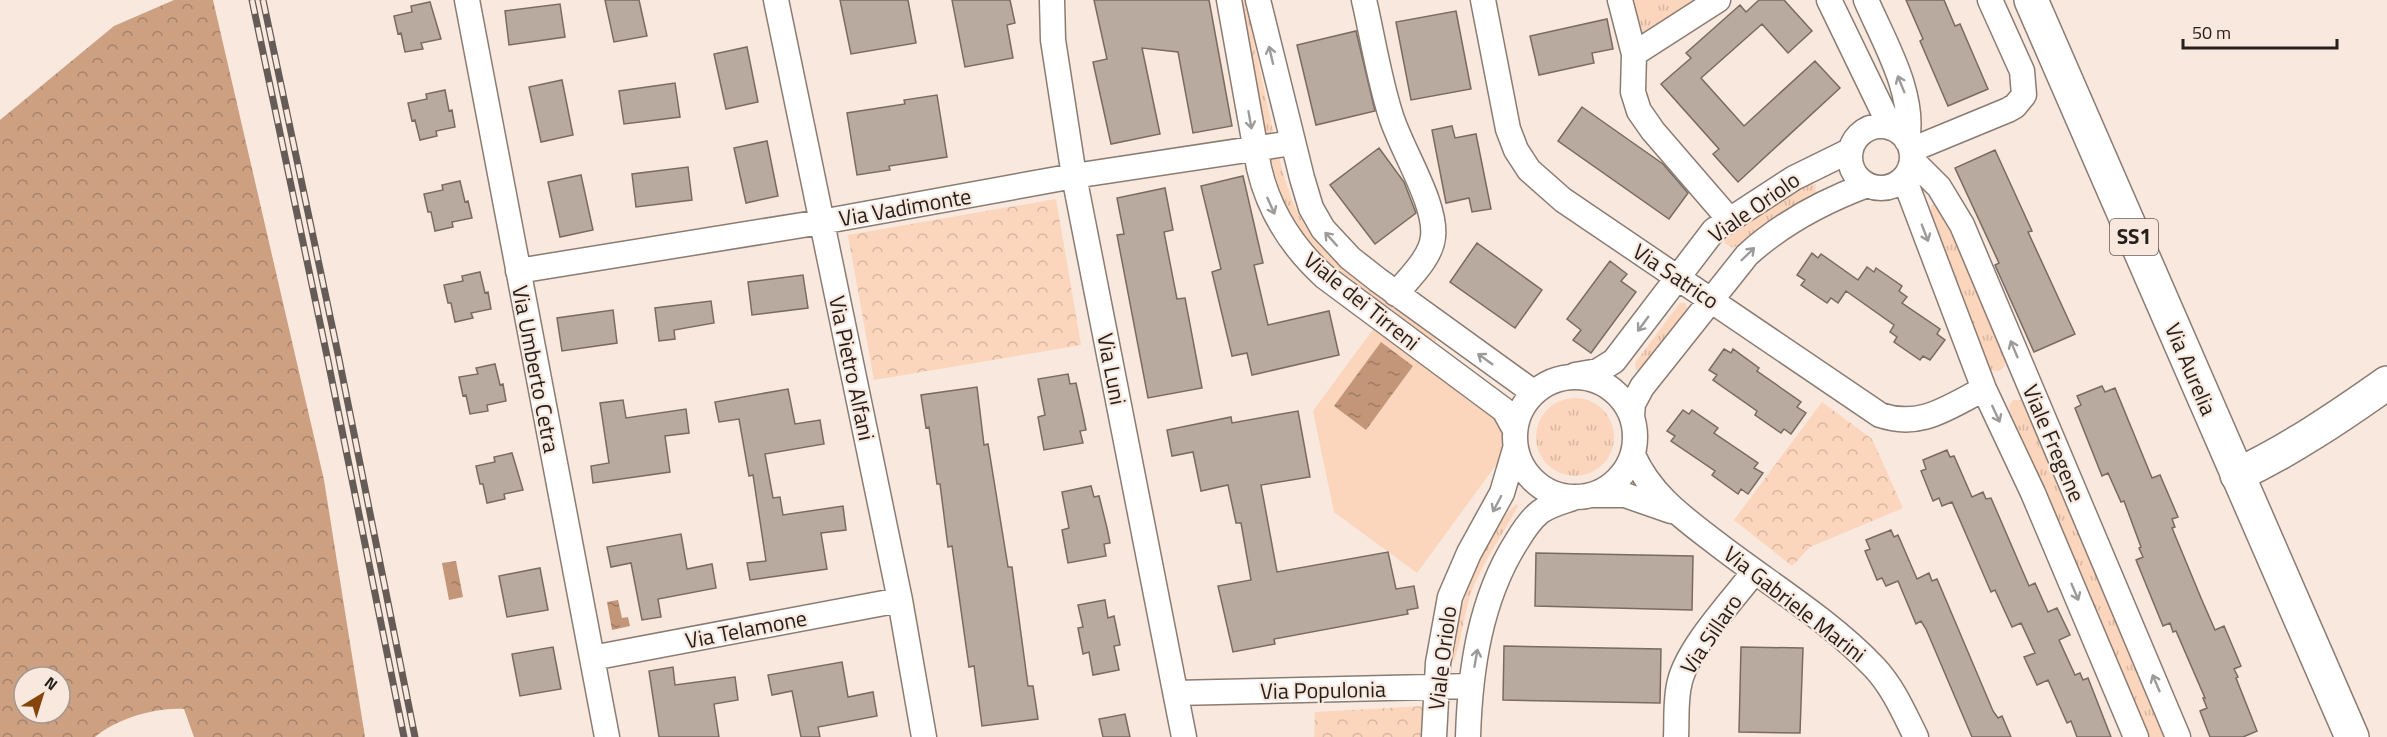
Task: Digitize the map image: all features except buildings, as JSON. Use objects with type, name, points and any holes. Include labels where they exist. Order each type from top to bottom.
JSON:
[{"type":"main road","name":"Via Aurelia","points":[[2031,0],[2352,737]]},
{"type":"main road","points":[[2237,475],[2336,419],[2387,383]]},
{"type":"street","name":"Via Umberto Cetra","points":[[468,0],[607,737]]},
{"type":"street","name":"Via Pietro Alfani","points":[[776,0],[900,600],[924,737]]},
{"type":"street","name":"Via Luni","points":[[1052,0],[1053,40],[1074,176],[1184,737]]},
{"type":"street","name":"Viale dei Tirreni","points":[[1229,0],[1262,182],[1272,208],[1293,243],[1309,262],[1335,285],[1504,410],[1515,438]]},
{"type":"street","name":"Viale dei Tirreni","points":[[1258,0],[1292,143],[1308,199],[1323,229],[1350,258],[1396,294],[1533,392]]},
{"type":"street","points":[[1364,0],[1391,116],[1422,189],[1434,226],[1433,239],[1426,255],[1396,294]]},
{"type":"street","name":"Via Satrico","points":[[1483,0],[1508,129],[1520,158],[1545,185],[1563,200],[1862,404],[1889,418],[1908,421],[1927,418],[1984,389]]},
{"type":"street","points":[[1620,0],[1634,54],[1633,92],[1639,111],[1729,219]]},
{"type":"street","points":[[1634,54],[1718,0]]},
{"type":"street","name":"Viale Fregene","points":[[1829,0],[1905,151],[1984,389],[2033,493],[2136,737]]},
{"type":"street","name":"Viale Fregene","points":[[1866,0],[1904,90],[1909,118],[1905,151]]},
{"type":"street","points":[[1905,151],[1880,126],[1862,133],[1851,150],[1850,160],[1853,170],[1867,185],[1887,188],[1905,151],[2008,110],[2015,106],[2024,95],[2022,71],[1990,0]]},
{"type":"street","name":"Via Vadimonte","points":[[518,271],[821,222],[1074,176],[1292,143]]},
{"type":"street","name":"Viale Oriolo","points":[[1570,376],[1599,371],[1614,360],[1707,237],[1729,219],[1801,174],[1851,150]]},
{"type":"street","name":"Viale Fregene","points":[[1905,151],[1939,187],[1962,225],[2178,737]]},
{"type":"street","name":"Viale Oriolo","points":[[1632,416],[1633,404],[1642,387],[1736,266],[1757,246],[1814,208],[1867,185]]},
{"type":"street","points":[[1570,376],[1590,378],[1608,386],[1622,399],[1632,416],[1636,435],[1633,455],[1624,472],[1610,486],[1583,496],[1553,494],[1535,483],[1522,468],[1515,438],[1521,408],[1533,392],[1550,381],[1570,376]]},
{"type":"street","name":"Viale Oriolo","points":[[1434,737],[1436,688],[1444,622],[1450,597],[1469,553],[1502,493],[1515,438]]},
{"type":"street","name":"Via Gabriele Marini","points":[[1633,455],[1647,481],[1678,514],[1836,633],[1875,668],[1894,694],[1916,737]]},
{"type":"street","name":"Via Gabriele Marini","points":[[1583,496],[1625,495],[1678,514]]},
{"type":"street","name":"Viale Oriolo","points":[[1468,737],[1471,686],[1481,630],[1491,594],[1504,565],[1524,530],[1538,513],[1583,496]]},
{"type":"street","name":"Via Sillaro","points":[[1676,737],[1677,697],[1682,674],[1700,643],[1754,572]]},
{"type":"street","name":"Via Telamone","points":[[592,658],[900,600]]},
{"type":"street","name":"Via Populonia","points":[[1176,693],[1471,686]]},
{"type":"green space","points":[[174,0],[213,0],[324,480],[365,737],[194,737],[184,709],[173,709],[149,712],[125,720],[95,737],[0,737],[0,120],[114,26]]},
{"type":"green space","points":[[1237,0],[1246,0],[1284,177],[1307,229],[1318,244],[1345,271],[1436,338],[1436,343],[1432,343],[1385,310],[1337,273],[1311,247],[1290,215],[1271,160]]},
{"type":"green space","points":[[1633,0],[1701,0],[1642,33]]},
{"type":"green space","points":[[1806,184],[1816,184],[1815,194],[1733,248],[1724,243],[1727,233]]},
{"type":"green space","points":[[1056,199],[1081,345],[874,380],[848,235]]},
{"type":"green space","points":[[1936,203],[1951,222],[2004,357],[2005,366],[1999,371],[1990,370],[1986,363],[1930,214],[1931,206]]},
{"type":"green space","points":[[1680,303],[1685,303],[1688,309],[1644,369],[1636,370],[1635,363]]},
{"type":"green space","points":[[1377,324],[1501,415],[1504,454],[1417,573],[1334,512],[1313,411]]},
{"type":"green space","points":[[1567,398],[1583,398],[1597,404],[1608,415],[1614,429],[1614,445],[1608,459],[1597,470],[1583,476],[1567,476],[1553,470],[1542,459],[1536,445],[1536,429],[1542,415],[1553,404]]},
{"type":"green space","points":[[2013,400],[2021,400],[2024,403],[2166,737],[2148,737],[2010,411],[2009,406]]},
{"type":"green space","points":[[1822,402],[1872,439],[1903,508],[1810,547],[1792,566],[1734,520]]},
{"type":"green space","points":[[1516,504],[1518,506],[1487,559],[1471,593],[1453,662],[1453,642],[1471,580],[1496,530]]},
{"type":"green space","points":[[1424,706],[1424,737],[1314,737],[1315,712]]},
{"type":"water","points":[[1381,342],[1413,366],[1366,430],[1334,406]]},
{"type":"water","points":[[456,561],[463,597],[449,600],[442,563]]},
{"type":"water","points":[[618,600],[622,618],[628,617],[630,626],[612,630],[607,602]]},
{"type":"railway","points":[[252,0],[404,737]]},
{"type":"railway","points":[[263,0],[338,354],[415,737]]}]
